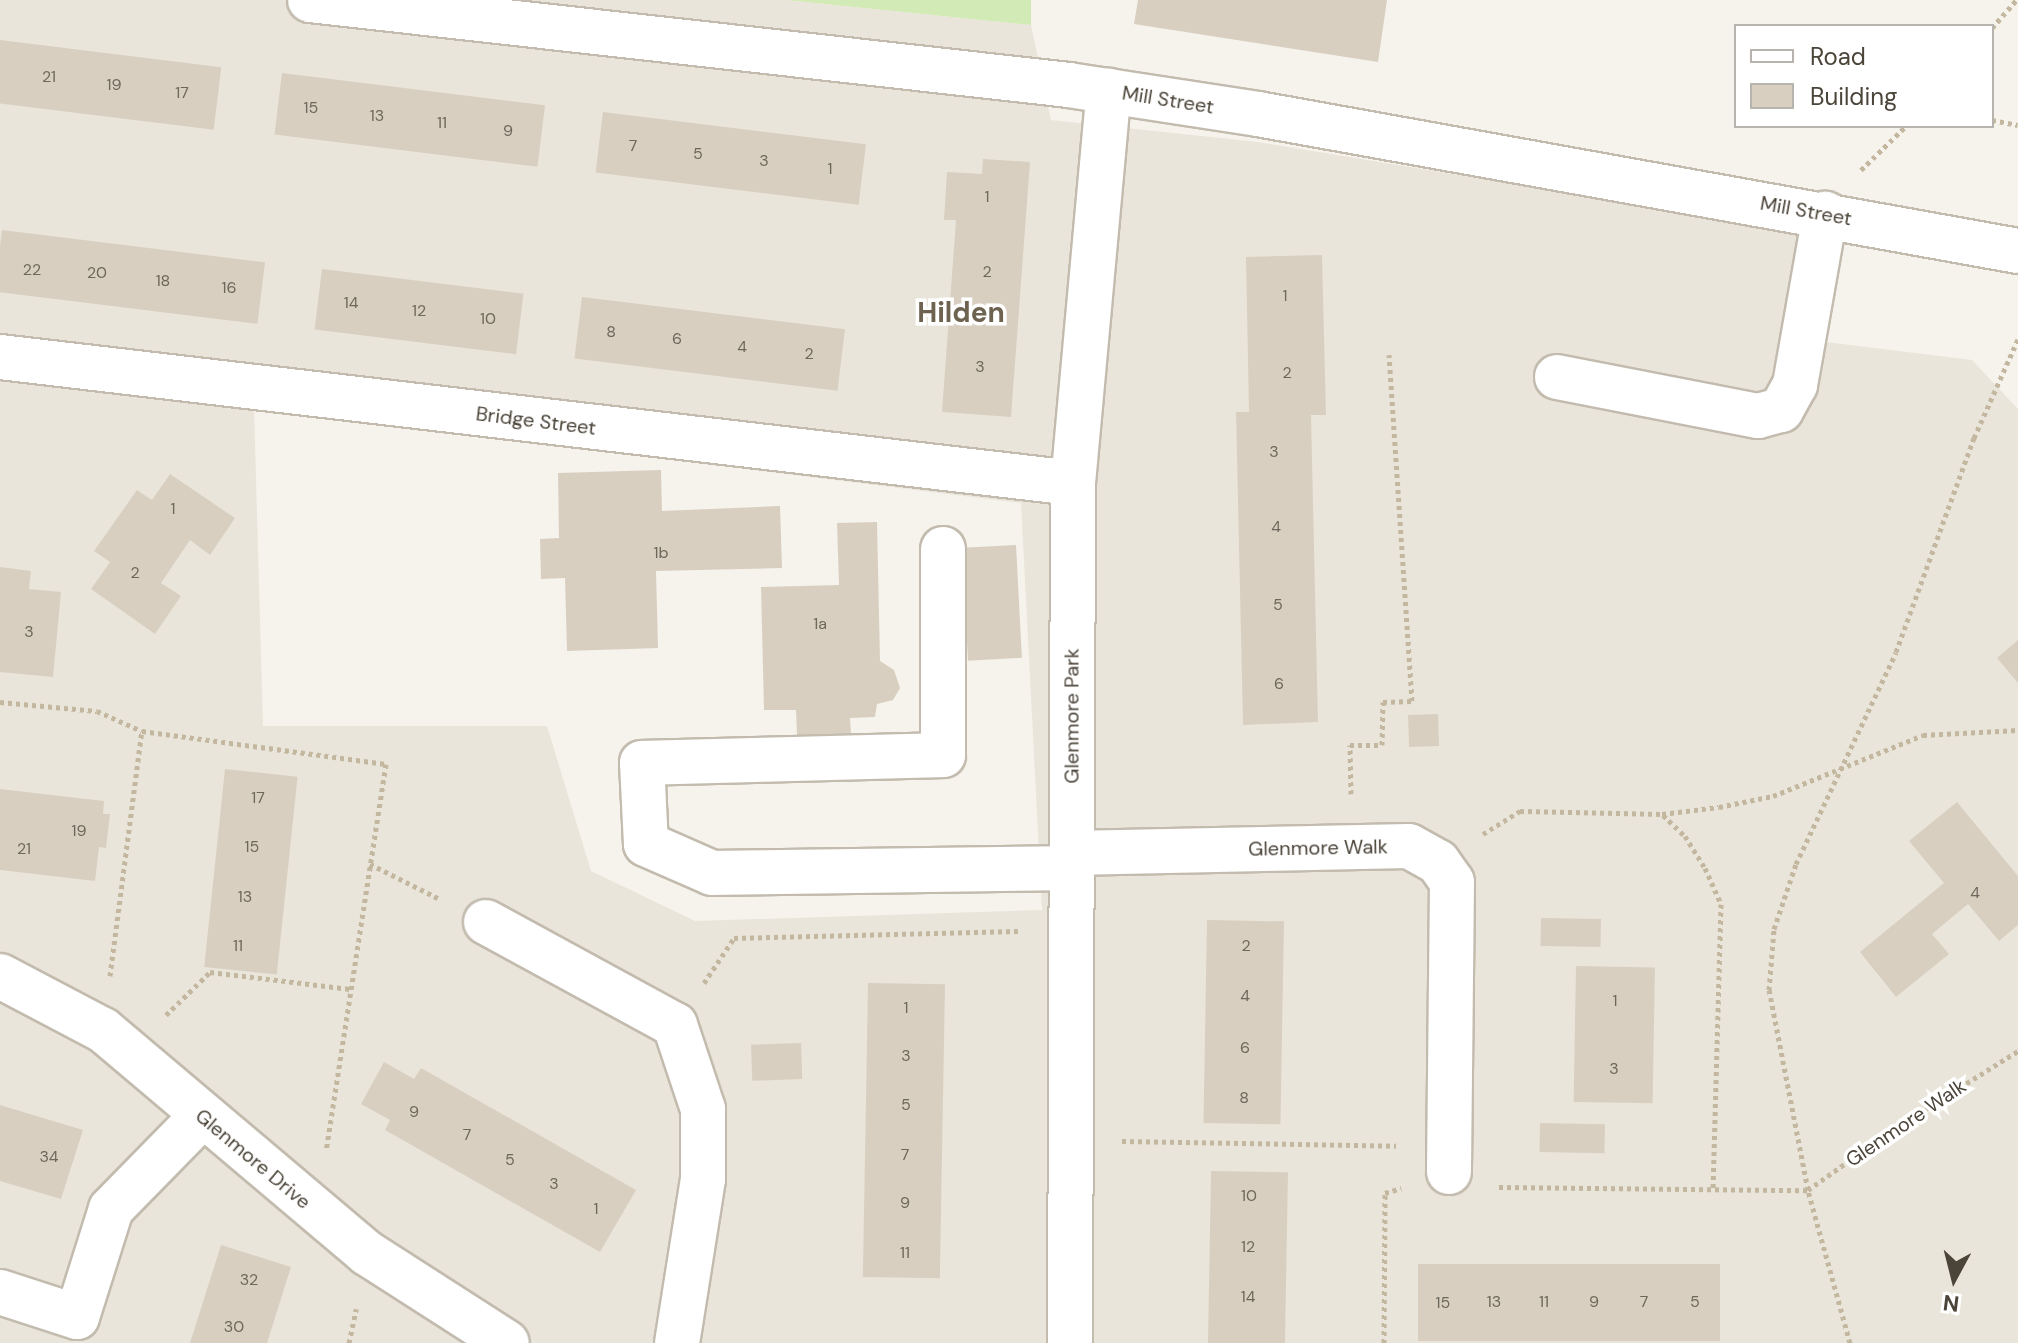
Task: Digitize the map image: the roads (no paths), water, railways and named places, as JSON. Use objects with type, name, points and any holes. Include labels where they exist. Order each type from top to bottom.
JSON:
[{"type":"street","name":"Mill Street","points":[[310,0],[1109,91],[1825,214],[2018,251]]},
{"type":"street","name":"Glenmore Park","points":[[1070,1343],[1073,483],[1109,91]]},
{"type":"street","points":[[1557,377],[1758,416],[1781,410],[1795,385],[1825,214]]},
{"type":"street","name":"Bridge Street","points":[[0,357],[1073,483]]},
{"type":"street","name":"Glenmore Walk","points":[[943,549],[943,755],[642,763],[646,844],[712,873],[1409,846],[1438,862],[1452,882],[1449,1160]]},
{"type":"street","points":[[486,922],[675,1025],[703,1109],[703,1179],[677,1343]]},
{"type":"street","name":"Glenmore Drive","points":[[0,976],[116,1041],[367,1253],[507,1343]]},
{"type":"street","points":[[0,1292],[77,1317],[111,1209],[202,1116]]},
{"type":"district","name":"Hilden","points":[[961,313]]}]
